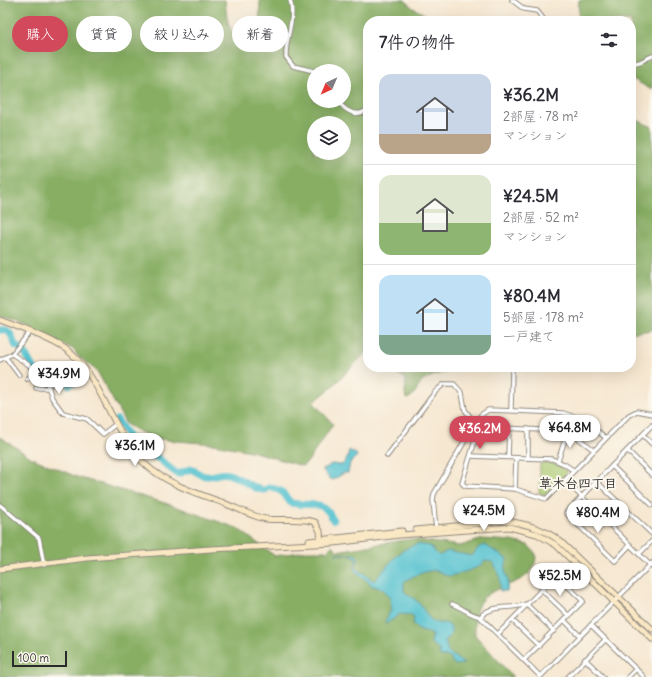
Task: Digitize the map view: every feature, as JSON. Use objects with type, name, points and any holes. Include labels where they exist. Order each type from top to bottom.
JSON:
[{"type":"street","points":[[290,0],[293,18],[288,36],[286,58],[294,66],[307,69]]},
{"type":"street","points":[[512,0],[524,9],[538,11],[542,16]]},
{"type":"street","points":[[636,63],[652,56]]},
{"type":"street","points":[[345,108],[354,114],[363,113]]},
{"type":"street","points":[[0,320],[62,346],[77,359],[94,384],[116,424],[138,458],[165,480],[192,492],[265,519],[315,522],[319,527],[321,541]]},
{"type":"street","points":[[0,360],[12,354],[30,332]]},
{"type":"street","points":[[12,354],[29,365],[35,373],[50,386],[52,398],[63,413],[87,419],[103,434],[116,424]]},
{"type":"street","points":[[6,358],[19,375]]},
{"type":"street","points":[[511,410],[512,372]]},
{"type":"street","points":[[27,379],[35,373]]},
{"type":"street","points":[[387,456],[435,392],[444,384],[454,384],[459,388],[465,410],[475,423]]},
{"type":"street","points":[[36,388],[50,386]]},
{"type":"street","points":[[436,530],[433,500],[434,494],[475,423],[488,410],[563,413],[574,416],[594,427],[606,438]]},
{"type":"street","points":[[594,450],[576,436],[567,433],[547,429],[483,427],[480,429],[462,483],[465,486],[515,489],[546,499],[629,415],[637,411],[652,414]]},
{"type":"street","points":[[630,544],[615,561],[566,513],[652,425]]},
{"type":"street","points":[[508,457],[509,428]]},
{"type":"street","points":[[528,429],[528,458]]},
{"type":"street","points":[[558,460],[567,433]]},
{"type":"street","points":[[643,435],[652,444]]},
{"type":"street","points":[[628,451],[652,475]]},
{"type":"street","points":[[471,456],[558,460],[573,470]]},
{"type":"street","points":[[515,489],[516,458]]},
{"type":"street","points":[[612,466],[652,505]]},
{"type":"street","points":[[482,616],[540,677],[651,565],[564,480]]},
{"type":"street","points":[[597,482],[652,534]]},
{"type":"street","points":[[0,505],[39,538],[44,565]]},
{"type":"street","points":[[0,569],[44,565],[88,558],[321,541],[436,530],[504,521],[516,522],[536,527],[557,538],[652,629]]},
{"type":"street","points":[[436,530],[509,527],[537,534],[556,545],[652,639]]},
{"type":"street","points":[[640,554],[652,541]]},
{"type":"street","points":[[498,634],[556,575],[583,601],[524,660]]},
{"type":"street","points":[[542,590],[568,616]]},
{"type":"street","points":[[452,604],[465,609],[474,616],[482,616],[488,610],[527,605]]},
{"type":"street","points":[[527,605],[554,631]]},
{"type":"street","points":[[512,620],[539,646]]},
{"type":"street","points":[[564,620],[580,636]]},
{"type":"street","points":[[591,625],[644,677]]},
{"type":"street","points":[[568,677],[605,640]]},
{"type":"street","points":[[585,660],[603,677]]},
{"type":"street","points":[[628,677],[636,669]]},
{"type":"green space","points":[[0,0],[225,0],[228,22],[232,32],[232,52],[288,52],[288,16],[260,16],[260,0],[405,0],[413,8],[428,16],[363,16],[363,356],[335,384],[313,402],[333,424],[307,463],[302,466],[251,451],[213,444],[166,440],[152,437],[136,430],[126,424],[97,371],[78,356],[73,349],[37,332],[29,326],[0,315]]},
{"type":"green space","points":[[579,0],[652,0],[652,90],[636,81],[636,16],[578,16]]},
{"type":"green space","points":[[636,119],[652,127],[652,330],[636,332]]},
{"type":"green space","points":[[394,372],[444,372],[423,381],[414,394],[406,399],[406,379]]},
{"type":"green space","points":[[0,437],[32,458],[77,477],[168,504],[237,528],[275,556],[306,551],[327,551],[333,545],[337,551],[411,539],[460,546],[483,539],[512,541],[528,545],[536,554],[534,565],[529,573],[522,579],[494,591],[485,597],[477,608],[476,615],[475,635],[513,677],[0,677]]},
{"type":"green space","points":[[546,462],[558,465],[568,472],[545,495],[539,493],[540,464]]},
{"type":"water","points":[[349,450],[357,456],[350,463],[348,473],[344,473],[333,480],[329,478],[322,469],[325,469],[331,464],[342,465],[347,459]]},
{"type":"water","points":[[417,544],[430,546],[439,556],[447,551],[472,556],[479,547],[485,545],[507,559],[505,570],[508,581],[507,591],[500,591],[500,576],[493,562],[485,561],[476,568],[454,575],[447,576],[435,570],[425,572],[404,582],[404,591],[417,601],[428,617],[435,622],[446,623],[451,627],[451,634],[445,640],[448,652],[464,664],[455,665],[449,657],[440,656],[439,650],[431,643],[432,635],[420,631],[415,627],[413,624],[414,617],[412,615],[400,614],[386,624],[385,622],[391,610],[390,597],[383,589],[373,586],[354,570],[357,559],[353,555],[335,554],[355,554],[359,559],[355,567],[374,581],[403,550]]},
{"type":"waterway","points":[[0,330],[9,332],[16,346]]},
{"type":"waterway","points":[[20,348],[26,354],[34,370],[41,374],[60,374],[69,385],[83,374]]},
{"type":"waterway","points":[[117,420],[135,446],[150,448],[153,456],[178,474],[190,469],[204,476],[228,474],[256,488],[265,490],[270,487],[281,491],[291,503],[320,506],[329,513],[333,520]]},
{"type":"district","name":"草木台四丁目","points":[[578,483]]}]
